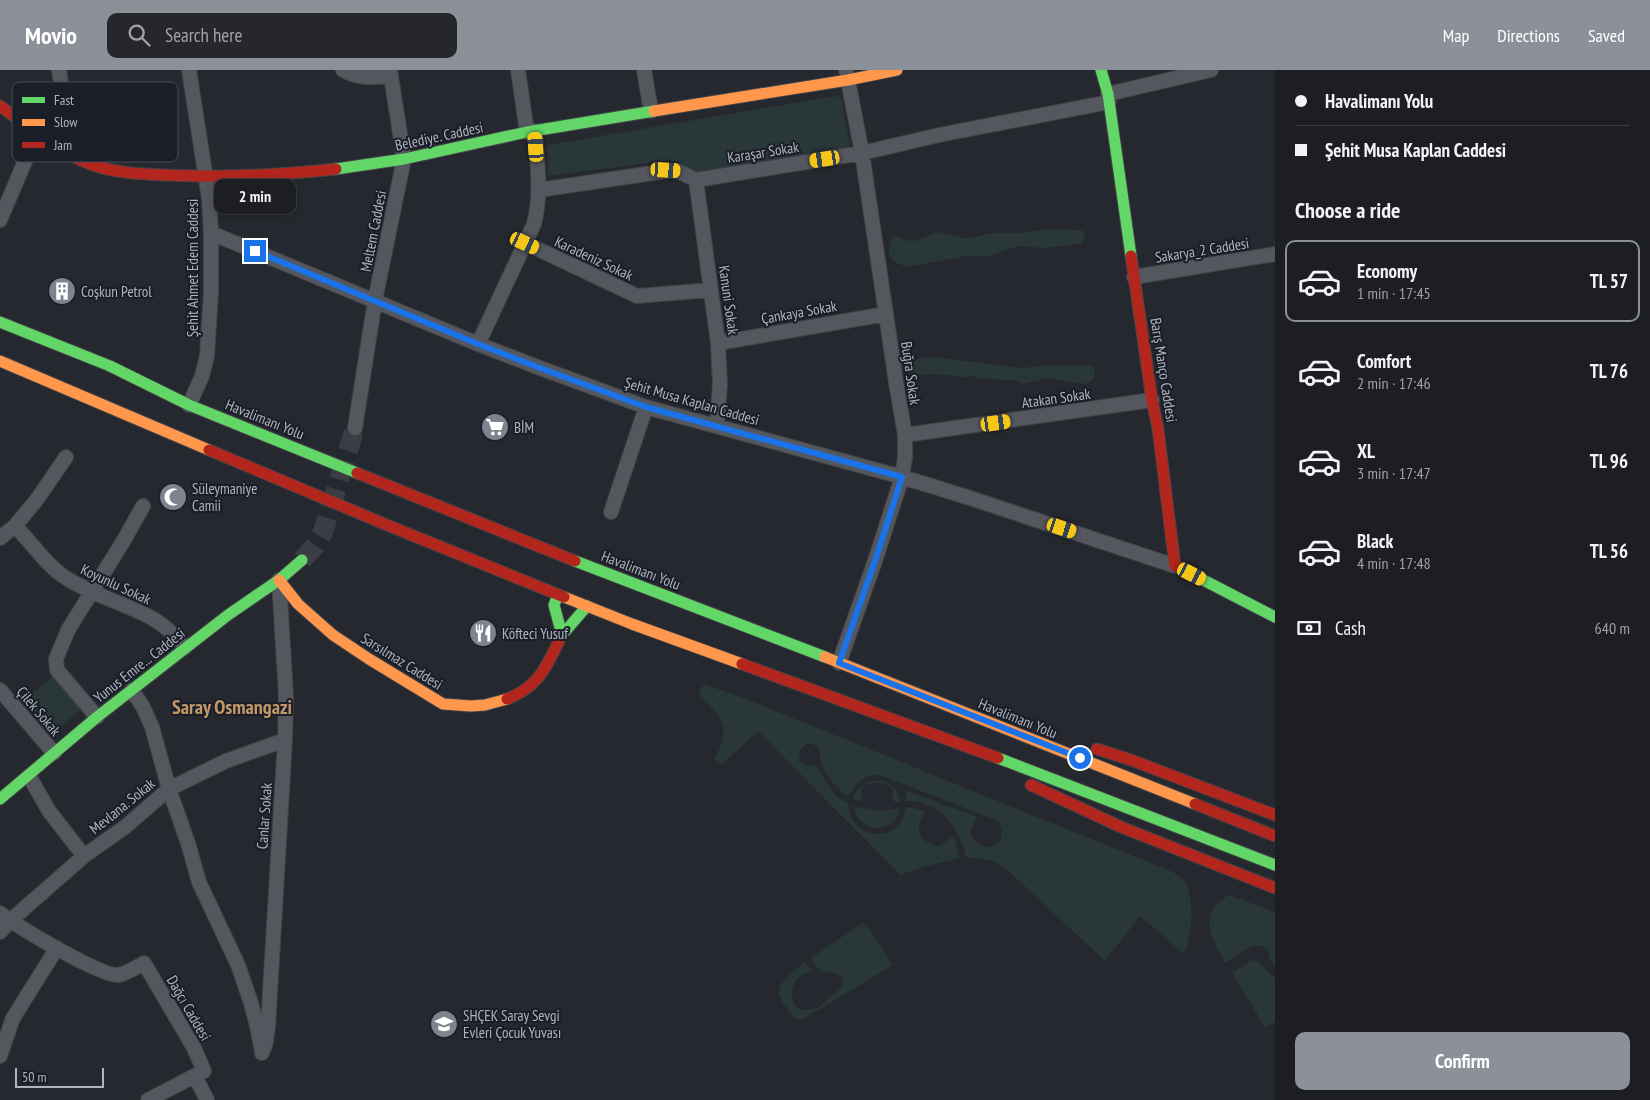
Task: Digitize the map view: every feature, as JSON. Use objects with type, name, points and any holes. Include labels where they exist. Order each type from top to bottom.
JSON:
[{"type":"main road","name":"Belediye. Caddesi","points":[[87,162],[125,173],[206,177],[305,173],[404,159],[531,131],[847,75],[897,70]]},
{"type":"main road","name":"Barış Manço Caddesi","points":[[1101,70],[1109,98],[1152,400],[1158,430],[1175,566]]},
{"type":"main road","name":"Belediye. Caddesi","points":[[0,106],[12,114]]},
{"type":"main road","name":"Havalimanı Yolu","points":[[0,322],[110,366],[189,404],[529,543],[839,663],[1275,836]]},
{"type":"main road","points":[[0,361],[387,525],[641,628],[924,730],[1275,865]]},
{"type":"main road","name":"Yunus Emre... Caddesi","points":[[0,799],[185,647],[279,580],[302,560]]},
{"type":"main road","points":[[1175,566],[1275,617]]},
{"type":"main road","name":"Sarsılmaz Caddesi","points":[[279,580],[305,611],[364,656],[443,704],[457,707],[472,707],[504,700],[528,688],[546,669],[562,635],[587,606]]},
{"type":"main road","points":[[558,595],[554,605],[562,635]]},
{"type":"main road","points":[[956,709],[1058,737]]},
{"type":"main road","points":[[924,730],[1065,803],[1217,867],[1275,888]]},
{"type":"main road","points":[[1085,746],[1131,760],[1275,815]]},
{"type":"street","name":"Şehit Ahmet Edem Caddesi","points":[[189,70],[209,198],[211,233],[207,356],[202,376],[189,404]]},
{"type":"street","points":[[343,70],[373,78],[390,73],[404,159]]},
{"type":"street","points":[[478,344],[534,224],[537,210],[539,190],[531,131],[518,70]]},
{"type":"street","points":[[644,70],[651,111]]},
{"type":"street","name":"Karaşar Sokak","points":[[696,180],[862,153],[1109,98],[1211,70]]},
{"type":"street","name":"Buğra Sokak","points":[[839,663],[902,477],[905,457],[905,436],[862,153],[847,75]]},
{"type":"street","name":"Meltem Caddesi","points":[[355,428],[376,300],[404,159]]},
{"type":"street","points":[[0,220],[24,162]]},
{"type":"street","points":[[539,190],[666,170],[678,171],[696,180]]},
{"type":"street","name":"Kanuni Sokak","points":[[696,180],[718,343],[720,384],[717,426]]},
{"type":"street","name":"Şehit Musa Kaplan Caddesi","points":[[211,233],[478,344],[646,407],[902,477],[1175,566]]},
{"type":"street","name":"Karadeniz Sokak","points":[[525,243],[638,296],[711,290]]},
{"type":"street","name":"Sakarya_2 Caddesi","points":[[1134,277],[1275,254]]},
{"type":"street","name":"Çankaya Sokak","points":[[718,343],[886,314]]},
{"type":"street","name":"Atakan Sokak","points":[[905,436],[1152,400]]},
{"type":"street","points":[[611,512],[646,407]]},
{"type":"street","points":[[0,538],[15,526],[38,498],[66,457]]},
{"type":"street","points":[[98,717],[57,670],[56,659],[68,630],[124,540],[142,506]]},
{"type":"street","name":"Koyunlu Sokak","points":[[15,526],[49,564],[65,577],[91,593],[150,617],[169,630],[185,647]]},
{"type":"street","name":"Canlar Sokak","points":[[169,789],[188,843],[199,882],[238,965],[244,982],[258,1030],[262,1053],[266,1042],[268,1026],[285,740],[285,669],[279,580]]},
{"type":"street","name":"Çilek Sokak","points":[[0,690],[54,753]]},
{"type":"street","points":[[132,690],[143,707],[152,727],[169,789]]},
{"type":"street","name":"Mevlana. Sokak","points":[[0,932],[5,917],[84,856],[125,828],[169,789],[226,761],[285,740]]},
{"type":"street","points":[[29,776],[49,811],[84,856]]},
{"type":"street","points":[[0,1056],[14,1018],[57,948],[5,917]]},
{"type":"street","name":"Dağcı Caddesi","points":[[57,948],[90,967],[119,975],[144,963],[194,1048],[207,1100]]},
{"type":"street","points":[[148,1100],[200,1074]]},
{"type":"shaded area","points":[[836,96],[841,98],[853,160],[685,178],[675,162],[671,160],[548,176],[547,145]]},
{"type":"shaded area","points":[[1047,229],[1084,231],[1085,236],[1080,244],[1043,248],[1018,246],[988,256],[967,256],[906,267],[893,261],[889,255],[890,241],[894,236],[915,241],[937,232],[967,239],[990,233],[1021,233]]},
{"type":"shaded area","points":[[897,354],[917,360],[923,357],[935,357],[1023,368],[1050,365],[1091,365],[1095,369],[1094,377],[1090,382],[1083,384],[1048,378],[1023,384],[1014,380],[980,379],[972,376],[917,375],[895,370]]},
{"type":"shaded area","points":[[53,676],[82,708],[50,737],[23,701]]},
{"type":"shaded area","points":[[704,684],[741,697],[1173,872],[1183,879],[1190,895],[1191,927],[1184,954],[1140,916],[1105,961],[1005,868],[991,860],[966,857],[959,835],[946,817],[928,805],[905,801],[907,791],[978,817],[971,831],[975,841],[983,846],[991,847],[1000,841],[1002,830],[996,820],[880,775],[870,776],[861,780],[849,796],[841,791],[828,777],[822,766],[818,748],[810,743],[804,746],[799,754],[801,762],[809,766],[815,765],[836,796],[848,803],[851,816],[857,825],[865,831],[875,834],[885,833],[894,829],[902,820],[906,808],[909,807],[925,811],[919,824],[919,830],[920,835],[927,843],[940,846],[951,837],[955,839],[960,858],[900,875],[758,731],[721,765],[715,759],[722,740],[722,725],[720,718],[700,697]]},
{"type":"shaded area","points":[[877,780],[886,782],[893,786],[898,793],[900,802],[895,802],[892,799],[892,787],[885,783],[865,785],[861,790],[861,800],[853,799],[862,786]]},
{"type":"shaded area","points":[[853,806],[881,811],[900,808],[897,817],[892,823],[885,827],[877,828],[863,822]]},
{"type":"shaded area","points":[[1229,895],[1275,912],[1275,967],[1269,959],[1269,952],[1263,946],[1258,945],[1248,948],[1225,963],[1212,936],[1210,918],[1219,902]]},
{"type":"shaded area","points":[[862,923],[868,927],[893,965],[803,1019],[795,1019],[779,993],[783,982],[805,962],[813,971],[803,974],[796,980],[793,986],[792,999],[799,1008],[806,1010],[821,1006],[830,996],[837,992],[842,984],[842,980],[837,974],[823,972],[811,958]]},
{"type":"shaded area","points":[[1252,960],[1259,963],[1275,978],[1275,1022],[1265,1027],[1232,973]]},
{"type":"tunnel","points":[[302,560],[315,546],[323,532],[355,428]]},
{"type":"traffic: fast","points":[[1101,70],[1108,94],[1131,256]]},
{"type":"traffic: fast","points":[[336,169],[404,159],[527,132],[654,111]]},
{"type":"traffic: fast","points":[[0,322],[110,366],[189,405],[357,473]]},
{"type":"traffic: fast","points":[[0,799],[97,717],[228,615],[279,580],[302,560]]},
{"type":"traffic: fast","points":[[575,561],[825,657]]},
{"type":"traffic: fast","points":[[1182,569],[1275,617]]},
{"type":"traffic: fast","points":[[558,595],[554,605],[562,635],[587,606]]},
{"type":"traffic: fast","points":[[998,758],[1275,865]]},
{"type":"traffic: slow","points":[[654,111],[848,80],[897,70]]},
{"type":"traffic: slow","points":[[0,361],[209,450]]},
{"type":"traffic: slow","points":[[279,580],[298,604],[333,635],[443,704],[485,705],[507,699]]},
{"type":"traffic: slow","points":[[564,597],[742,664]]},
{"type":"traffic: slow","points":[[825,657],[1195,804]]},
{"type":"traffic: jam","points":[[0,106],[12,115]]},
{"type":"traffic: jam","points":[[85,162],[129,173],[186,176],[272,174],[336,169]]},
{"type":"traffic: jam","points":[[1131,256],[1158,429],[1175,566],[1182,569]]},
{"type":"traffic: jam","points":[[209,450],[564,597]]},
{"type":"traffic: jam","points":[[357,473],[575,561]]},
{"type":"traffic: jam","points":[[507,699],[528,688],[542,673],[562,635]]},
{"type":"traffic: jam","points":[[742,664],[998,758]]},
{"type":"traffic: jam","points":[[1097,749],[1131,760],[1275,815]]},
{"type":"traffic: jam","points":[[1031,785],[1121,827],[1275,888]]},
{"type":"traffic: jam","points":[[1195,804],[1275,836]]},
{"type":"place","name":"Coşkun Petrol","points":[[62,291]]},
{"type":"place","name":"BİM","points":[[495,427]]},
{"type":"place","name":"Süleymaniye Camii","points":[[173,497]]},
{"type":"place","name":"Köfteci Yusuf","points":[[483,633]]},
{"type":"place","name":"SHÇEK Saray Sevgi Evleri Çocuk Yuvası","points":[[444,1024]]},
{"type":"district","name":"Saray Osmangazi","points":[[232,707]]},
{"type":"route","points":[[255,251],[478,344],[646,407],[902,477],[839,663],[1080,758]]}]
